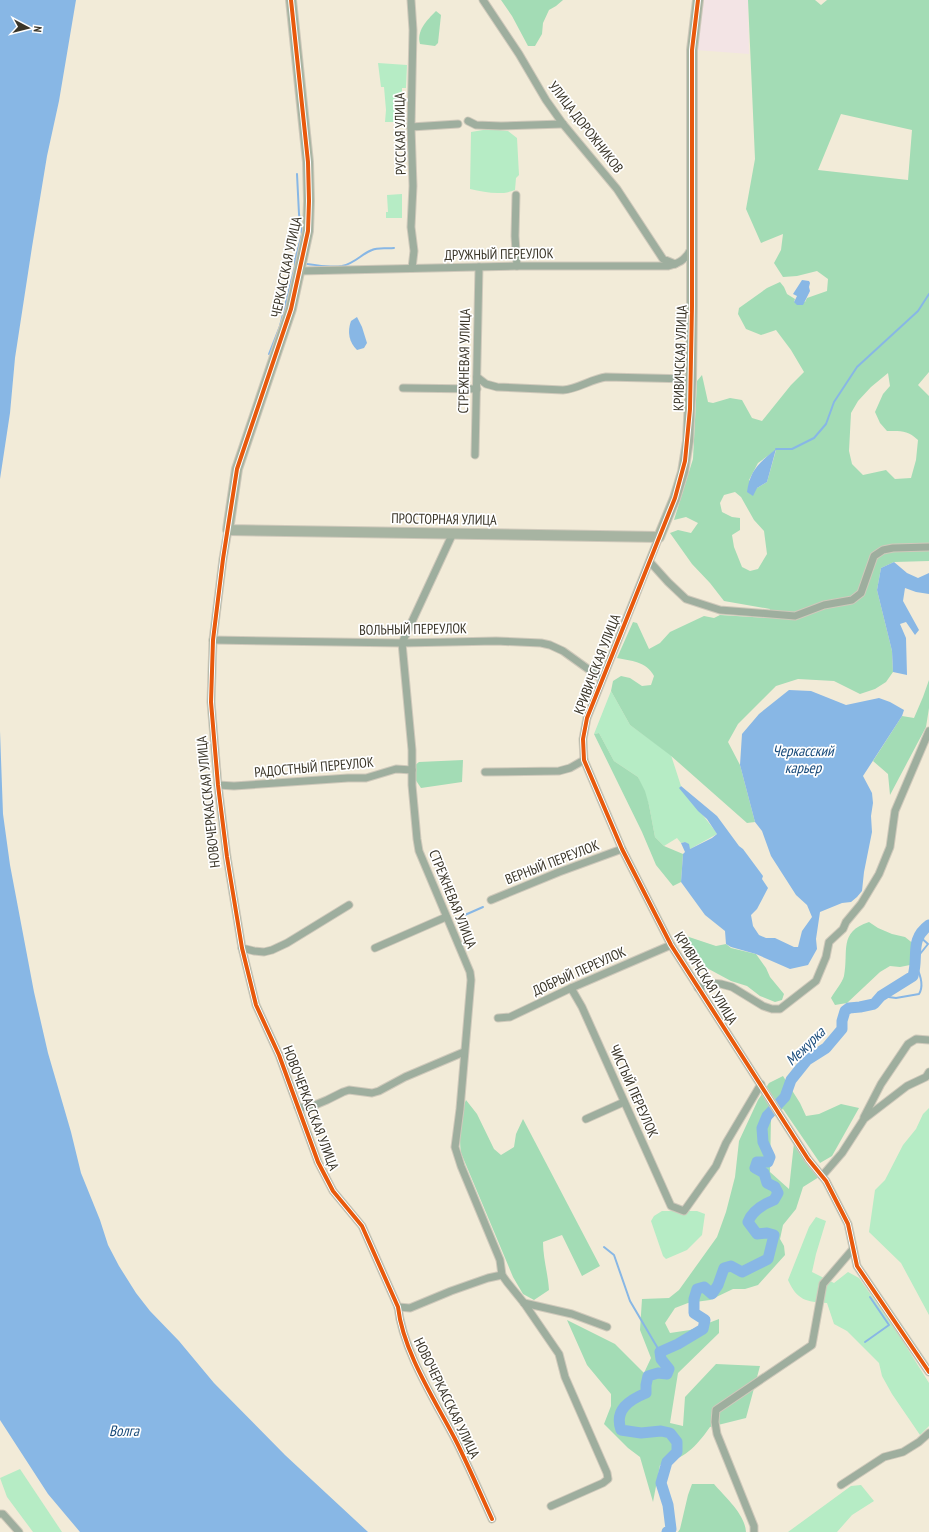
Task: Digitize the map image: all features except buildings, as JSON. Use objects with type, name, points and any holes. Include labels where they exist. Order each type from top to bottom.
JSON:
[{"type":"street","name":"ЧЕРКАССКАЯ УЛИЦА","points":[[228,530],[237,469],[282,336],[290,309],[308,231],[308,162],[291,0]]},
{"type":"street","name":"РУССКАЯ УЛИЦА","points":[[411,0],[413,30],[411,127],[413,186],[411,227],[414,251],[412,268]]},
{"type":"street","name":"УЛИЦА ДОРОЖНИКОВ","points":[[483,0],[519,54],[546,100],[617,189],[663,259],[675,264]]},
{"type":"street","name":"КРИВИЧСКАЯ УЛИЦА","points":[[698,0],[692,50],[691,379],[685,461],[675,498],[602,679],[586,723],[583,739],[584,760],[622,849],[671,945],[768,1094],[808,1159],[822,1176],[848,1224],[857,1266],[929,1372]]},
{"type":"street","points":[[468,121],[476,125],[501,126],[564,124]]},
{"type":"street","points":[[411,127],[458,124]]},
{"type":"street","points":[[516,195],[515,236],[517,266]]},
{"type":"street","points":[[675,264],[686,257],[691,248]]},
{"type":"street","name":"ДРУЖНЫЙ ПЕРЕУЛОК","points":[[299,271],[517,266],[664,266],[675,264]]},
{"type":"street","name":"СТРЕЖНЕВАЯ УЛИЦА","points":[[475,455],[479,267]]},
{"type":"street","points":[[477,377],[486,384],[496,387],[563,390],[572,390],[595,379],[606,377],[691,379]]},
{"type":"street","points":[[403,388],[477,389]]},
{"type":"street","name":"ПРОСТОРНАЯ УЛИЦА","points":[[228,530],[659,537]]},
{"type":"street","name":"НОВОЧЕРКАССКАЯ УЛИЦА","points":[[228,530],[213,640],[211,702],[218,785],[227,858],[242,948],[256,1005],[279,1055],[318,1162],[333,1191],[362,1226],[398,1307],[399,1319],[413,1357],[432,1397],[456,1441],[492,1519]]},
{"type":"street","points":[[402,643],[453,533]]},
{"type":"street","points":[[650,562],[686,599],[720,610],[795,616],[824,605],[852,600],[861,593],[874,556],[883,550],[894,548],[929,547]]},
{"type":"street","name":"ВОЛЬНЫЙ ПЕРЕУЛОК","points":[[213,640],[402,643],[496,641],[550,645],[563,651],[602,679]]},
{"type":"street","name":"СТРЕЖНЕВАЯ УЛИЦА","points":[[402,643],[412,750],[412,785],[418,846],[446,917],[470,972],[471,980],[460,1108],[455,1147],[461,1166],[500,1260],[502,1275]]},
{"type":"street","points":[[698,988],[711,983],[721,984],[732,987],[763,1006],[772,1009],[780,1009],[816,981],[826,957],[829,942],[843,929],[846,922],[861,904],[879,874],[890,847],[895,811],[929,731]]},
{"type":"street","points":[[485,772],[559,771],[570,768],[584,760]]},
{"type":"street","name":"РАДОСТНЫЙ ПЕРЕУЛОК","points":[[218,785],[234,786],[366,778],[396,769],[412,770]]},
{"type":"street","name":"ВЕРНЫЙ ПЕРЕУЛОК","points":[[491,900],[559,872],[622,849]]},
{"type":"street","points":[[242,948],[264,952],[272,950],[287,943],[349,904]]},
{"type":"street","points":[[375,948],[446,917]]},
{"type":"street","name":"ДОБРЫЙ ПЕРЕУЛОК","points":[[498,1018],[510,1017],[571,988],[671,945]]},
{"type":"street","name":"ЧИСТЫЙ ПЕРЕУЛОК","points":[[571,988],[582,1007],[672,1206],[684,1211],[716,1166],[726,1143],[761,1084]]},
{"type":"street","points":[[822,1176],[842,1153],[864,1119],[881,1084],[908,1044],[916,1039],[929,1040]]},
{"type":"street","points":[[298,1107],[308,1108],[349,1090],[372,1093],[379,1091],[405,1077],[464,1052]]},
{"type":"street","points":[[864,1119],[906,1086],[926,1077],[929,1072]]},
{"type":"street","points":[[586,1119],[624,1102]]},
{"type":"street","points":[[754,1532],[754,1526],[717,1434],[715,1422],[716,1410],[812,1345],[823,1284],[853,1249]]},
{"type":"street","points":[[398,1307],[410,1308],[451,1291],[488,1278],[502,1275],[524,1303],[559,1354],[565,1377],[607,1473],[608,1479],[603,1484],[551,1506]]},
{"type":"street","points":[[524,1303],[572,1314],[608,1327]]},
{"type":"street","points":[[841,1485],[884,1457],[904,1452],[929,1433]]},
{"type":"street","points":[[2,1514],[19,1532]]},
{"type":"shaded area","points":[[704,0],[748,0],[749,54],[695,50]]},
{"type":"green space","points":[[501,0],[563,0],[549,10],[543,23],[542,34],[535,46],[528,46],[512,16]]},
{"type":"green space","points":[[748,0],[815,0],[821,5],[827,0],[929,0],[929,372],[918,385],[929,396],[929,561],[894,562],[881,568],[877,590],[892,651],[893,672],[886,682],[875,689],[860,694],[834,681],[798,679],[776,686],[738,724],[728,742],[740,765],[755,822],[747,823],[670,755],[630,725],[611,691],[613,681],[621,676],[630,678],[642,686],[651,685],[654,676],[647,667],[638,662],[617,658],[633,622],[637,623],[649,649],[660,643],[670,632],[704,616],[714,618],[720,615],[767,618],[770,609],[724,601],[692,564],[670,533],[678,530],[691,533],[698,523],[686,517],[674,520],[693,459],[697,381],[702,375],[708,402],[713,403],[730,398],[742,400],[752,418],[762,421],[791,385],[804,372],[791,350],[776,330],[761,335],[746,329],[738,314],[739,308],[767,288],[780,282],[787,294],[795,299],[794,302],[805,302],[807,298],[827,291],[828,279],[817,271],[797,276],[783,277],[774,263],[781,250],[783,234],[761,243],[746,209],[755,159]],"holes":[[[841,114],[912,130],[908,180],[818,170]],[[888,373],[890,386],[883,394],[875,412],[880,423],[887,431],[897,431],[911,434],[918,440],[916,460],[911,478],[895,479],[886,470],[863,475],[852,464],[849,451],[851,413],[858,401],[871,387]],[[776,450],[767,482],[757,488],[749,480],[758,463]],[[735,492],[741,497],[754,520],[764,531],[767,554],[758,569],[750,571],[742,567],[734,547],[732,535],[740,530],[740,518],[732,517],[722,512],[720,503],[724,495]]]},
{"type":"green space","points":[[436,11],[441,15],[438,43],[435,46],[420,44],[419,39],[421,30]]},
{"type":"green space","points":[[378,63],[407,65],[406,88],[402,88],[402,122],[385,122],[386,110],[384,87],[381,87]]},
{"type":"green space","points":[[489,129],[508,131],[517,138],[519,175],[516,178],[515,190],[498,193],[470,189],[471,132]]},
{"type":"green space","points":[[402,194],[402,218],[386,218],[386,212],[388,212],[387,195]]},
{"type":"green space","points":[[929,680],[929,708],[926,727],[890,795],[888,774],[873,761],[902,716],[914,718]]},
{"type":"green space","points":[[611,691],[630,725],[671,755],[680,786],[717,834],[690,849],[685,842],[681,843],[677,838],[664,846],[655,837],[649,805],[638,777],[614,761],[599,733],[594,734]]},
{"type":"green space","points":[[599,733],[614,761],[638,777],[645,791],[649,805],[655,837],[664,846],[683,854],[681,882],[673,886],[656,865],[642,832],[594,734]]},
{"type":"green space","points":[[463,760],[462,782],[421,788],[413,776],[414,766],[419,762]]},
{"type":"green space","points":[[869,922],[892,934],[905,937],[915,945],[910,965],[900,967],[890,966],[880,972],[847,1003],[835,1005],[831,998],[844,976],[847,943],[849,937],[859,926]]},
{"type":"green space","points":[[686,936],[716,946],[726,944],[731,948],[756,954],[766,968],[770,977],[784,994],[782,1000],[775,1002],[760,996],[747,986],[731,981],[705,967]]},
{"type":"green space","points":[[783,1076],[800,1103],[806,1116],[819,1114],[841,1104],[859,1108],[832,1156],[820,1163],[783,1109],[771,1117],[770,1172],[789,1189],[794,1143],[819,1177],[803,1187],[796,1209],[783,1225],[780,1239],[784,1246],[785,1255],[758,1285],[745,1289],[733,1289],[710,1300],[688,1303],[675,1308],[665,1323],[670,1333],[690,1330],[719,1319],[719,1333],[678,1373],[670,1423],[683,1426],[685,1397],[716,1364],[760,1366],[746,1418],[710,1427],[689,1451],[676,1459],[660,1465],[653,1502],[640,1457],[628,1448],[604,1424],[611,1406],[611,1394],[587,1365],[567,1320],[615,1344],[644,1373],[651,1358],[640,1330],[642,1299],[669,1298],[679,1290],[717,1237],[726,1212],[735,1177],[739,1141],[758,1100],[769,1083]]},
{"type":"green space","points":[[466,1100],[477,1114],[494,1149],[501,1155],[514,1147],[516,1134],[523,1119],[600,1266],[582,1276],[562,1235],[543,1242],[549,1290],[534,1300],[523,1294],[513,1277],[461,1153],[460,1126],[462,1111]]},
{"type":"green space","points":[[929,1108],[929,1315],[901,1263],[869,1232],[875,1190],[885,1180],[903,1145],[916,1129],[923,1114]]},
{"type":"green space","points":[[662,1211],[697,1211],[705,1214],[702,1235],[687,1250],[666,1259],[663,1256],[651,1221],[654,1216]]},
{"type":"green space","points":[[816,1217],[826,1221],[812,1272],[834,1283],[848,1272],[859,1278],[899,1335],[929,1383],[929,1426],[920,1435],[892,1394],[882,1376],[879,1363],[847,1331],[834,1324],[827,1303],[813,1302],[803,1299],[791,1287],[788,1280],[809,1227]]},
{"type":"green space","points":[[20,1469],[62,1532],[33,1532],[7,1497],[0,1478]]},
{"type":"green space","points":[[692,1484],[714,1484],[738,1512],[745,1525],[746,1532],[678,1532]]},
{"type":"green space","points":[[861,1485],[874,1501],[852,1515],[837,1532],[788,1532],[851,1486]]},
{"type":"water","points":[[0,0],[76,0],[32,247],[15,358],[10,413],[0,479]]},
{"type":"water","points":[[802,280],[809,281],[810,291],[803,305],[797,305],[794,302],[797,296],[793,294]]},
{"type":"water","points":[[357,317],[367,343],[364,348],[357,350],[352,344],[349,333],[351,321]]},
{"type":"water","points":[[776,449],[767,482],[757,488],[753,496],[747,492],[750,478],[760,463]]},
{"type":"water","points":[[894,562],[907,573],[918,578],[929,573],[929,594],[916,592],[905,588],[903,601],[919,630],[915,635],[906,622],[900,624],[906,638],[907,675],[893,672],[892,651],[877,590],[881,568]]},
{"type":"water","name":"Черкасский карьер","points":[[789,690],[811,691],[846,705],[879,698],[904,710],[902,716],[863,776],[872,793],[873,803],[871,816],[872,832],[864,872],[862,891],[851,902],[842,903],[820,912],[816,939],[817,949],[808,965],[790,969],[756,954],[731,947],[726,944],[725,931],[705,915],[681,882],[683,854],[685,852],[681,843],[685,842],[689,844],[690,849],[717,834],[707,819],[698,811],[679,788],[681,786],[717,816],[763,876],[762,879],[768,888],[757,909],[751,915],[753,926],[759,935],[766,938],[775,938],[794,947],[798,947],[802,931],[812,917],[807,905],[796,895],[771,856],[762,831],[755,822],[740,765],[742,734],[759,714]]},
{"type":"water","name":"Волга","points":[[0,731],[3,814],[10,865],[34,992],[48,1053],[71,1132],[81,1173],[100,1220],[108,1245],[136,1293],[150,1311],[179,1341],[214,1383],[285,1455],[368,1532],[80,1532],[48,1494],[0,1420]]},
{"type":"waterway","points":[[269,354],[280,326],[302,234],[299,214],[297,174]]},
{"type":"waterway","points":[[307,264],[338,267],[347,265],[374,249],[394,248]]},
{"type":"waterway","points":[[776,449],[792,449],[814,438],[826,424],[834,402],[857,367],[918,311],[929,294]]},
{"type":"waterway","points":[[458,918],[483,907]]},
{"type":"waterway","name":"Межурка","points":[[667,1532],[671,1529],[668,1505],[661,1483],[667,1462],[677,1452],[677,1442],[670,1433],[661,1431],[641,1433],[621,1430],[619,1423],[621,1411],[634,1399],[646,1393],[648,1376],[658,1373],[667,1374],[669,1369],[661,1359],[660,1352],[678,1344],[703,1329],[705,1320],[694,1313],[694,1299],[697,1289],[704,1287],[712,1294],[718,1285],[724,1268],[731,1266],[742,1272],[768,1259],[774,1235],[767,1233],[757,1234],[748,1222],[755,1211],[774,1200],[778,1193],[775,1187],[767,1183],[764,1173],[755,1168],[757,1162],[768,1162],[770,1157],[763,1142],[762,1128],[767,1116],[785,1097],[791,1080],[807,1060],[826,1048],[842,1029],[842,1021],[845,1011],[849,1008],[874,1004],[881,996],[913,976],[917,942],[919,936],[929,925]]},
{"type":"waterway","points":[[916,959],[928,944],[919,936]]},
{"type":"waterway","points":[[881,996],[896,998],[919,994],[921,984],[916,966]]},
{"type":"waterway","points":[[604,1247],[614,1255],[630,1301],[660,1352]]},
{"type":"waterway","points":[[865,1342],[889,1325],[870,1297]]},
{"type":"cycle path","points":[[291,0],[308,162],[308,231],[291,309],[237,469],[223,559],[213,640],[211,702],[218,785],[227,857],[242,948],[256,1005],[279,1055],[318,1162],[333,1191],[362,1226],[398,1307],[401,1324],[413,1359],[456,1441],[492,1519]]},
{"type":"cycle path","points":[[698,0],[692,50],[692,306],[690,409],[685,461],[675,498],[587,718],[583,739],[584,760],[622,849],[671,945],[808,1159],[826,1181],[848,1224],[857,1266],[929,1372]]}]
